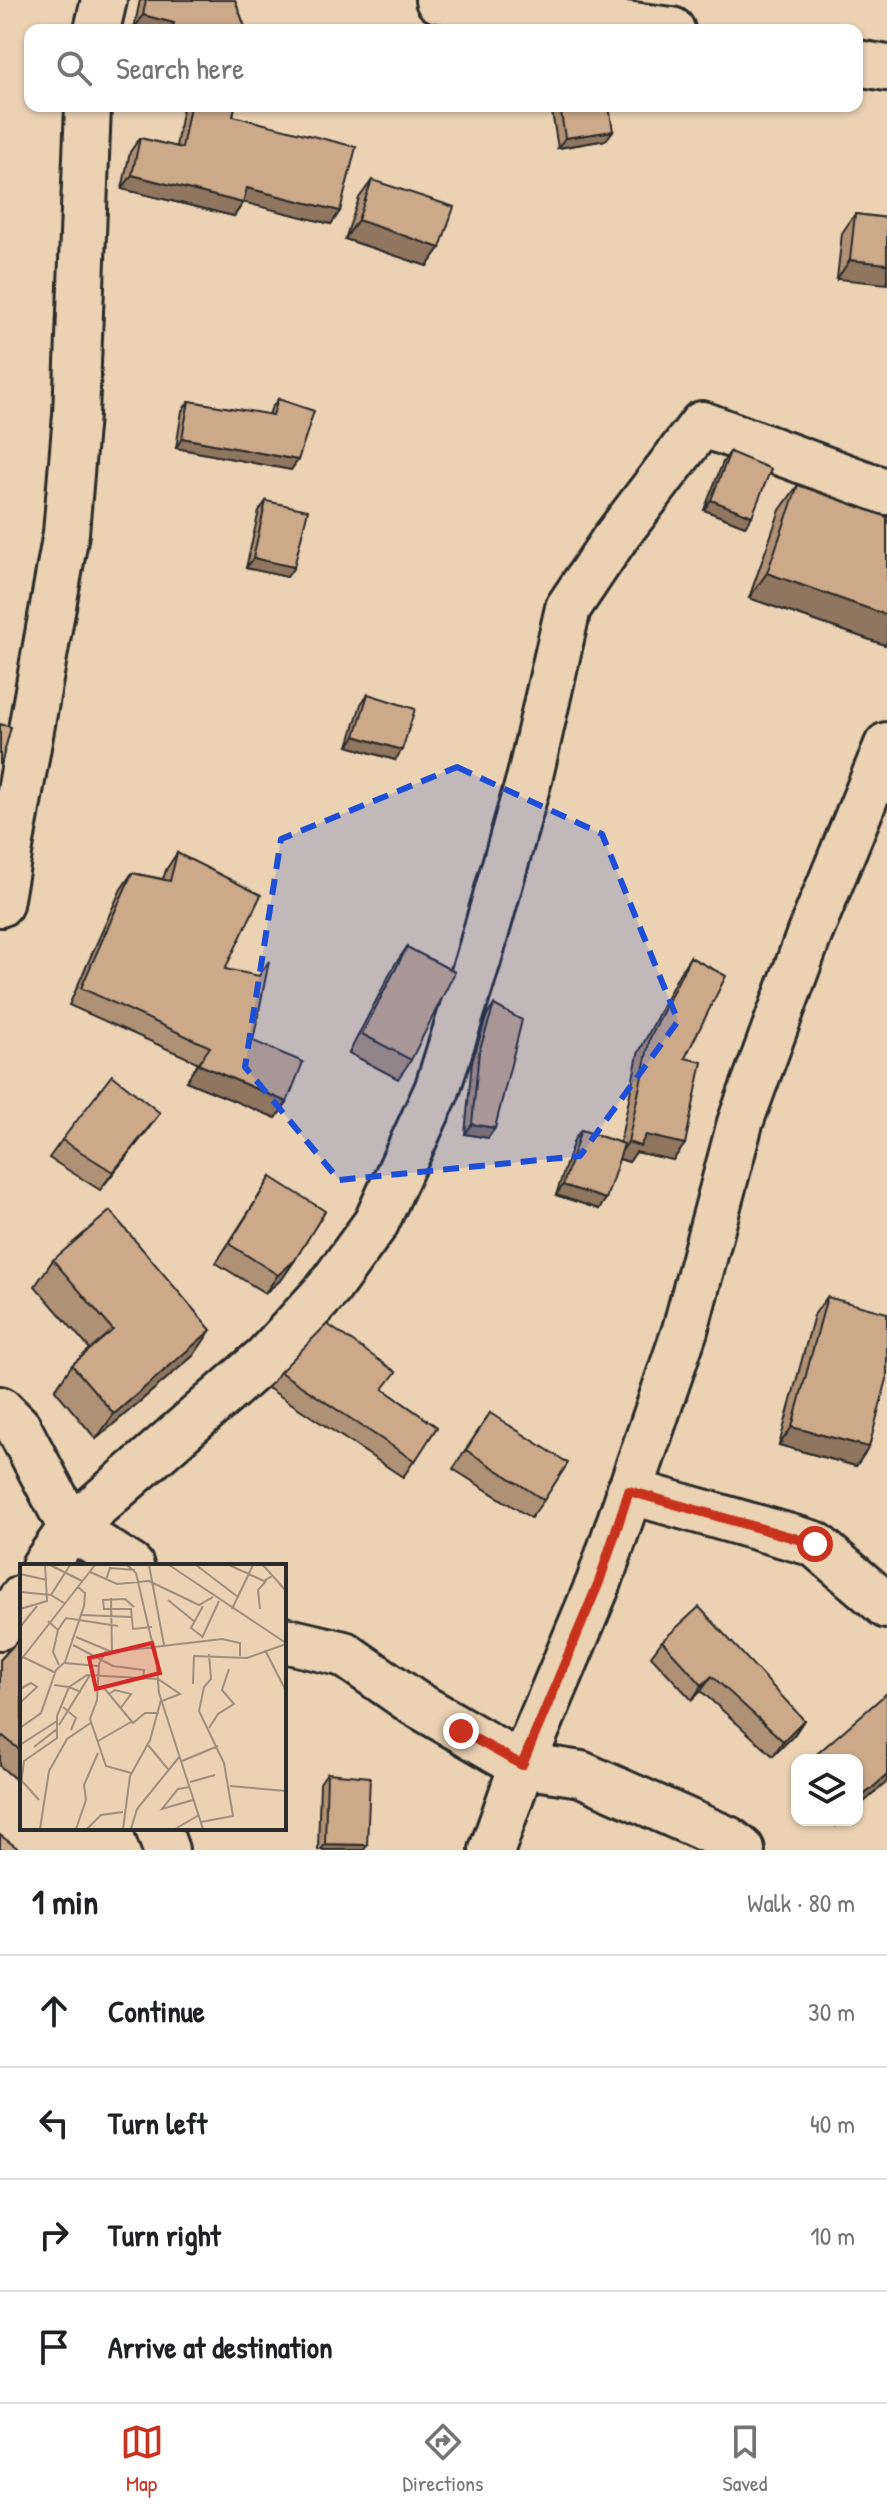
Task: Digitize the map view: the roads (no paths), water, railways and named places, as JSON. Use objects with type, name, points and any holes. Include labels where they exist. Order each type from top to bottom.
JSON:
[{"type":"street","points":[[98,24],[104,0]]},
{"type":"street","points":[[438,0],[625,24]]},
{"type":"street","points":[[863,64],[887,68]]},
{"type":"street","points":[[0,904],[66,533],[76,400],[88,112]]},
{"type":"street","points":[[45,1564],[71,1528],[266,1357],[329,1288],[376,1223],[437,1090],[475,972],[530,776],[568,608],[613,541],[702,424],[887,492]]},
{"type":"street","points":[[492,1850],[522,1765],[599,1582],[685,1330],[740,1123],[809,935],[887,745]]},
{"type":"street","points":[[0,1409],[18,1427],[71,1528],[128,1564]]},
{"type":"street","points":[[629,1491],[815,1544],[887,1606]]},
{"type":"street","points":[[0,1627],[20,1601]]},
{"type":"street","points":[[286,1640],[344,1654],[413,1702],[522,1765],[581,1774],[728,1839],[742,1850]]},
{"type":"street","points":[[159,1830],[166,1850]]}]
